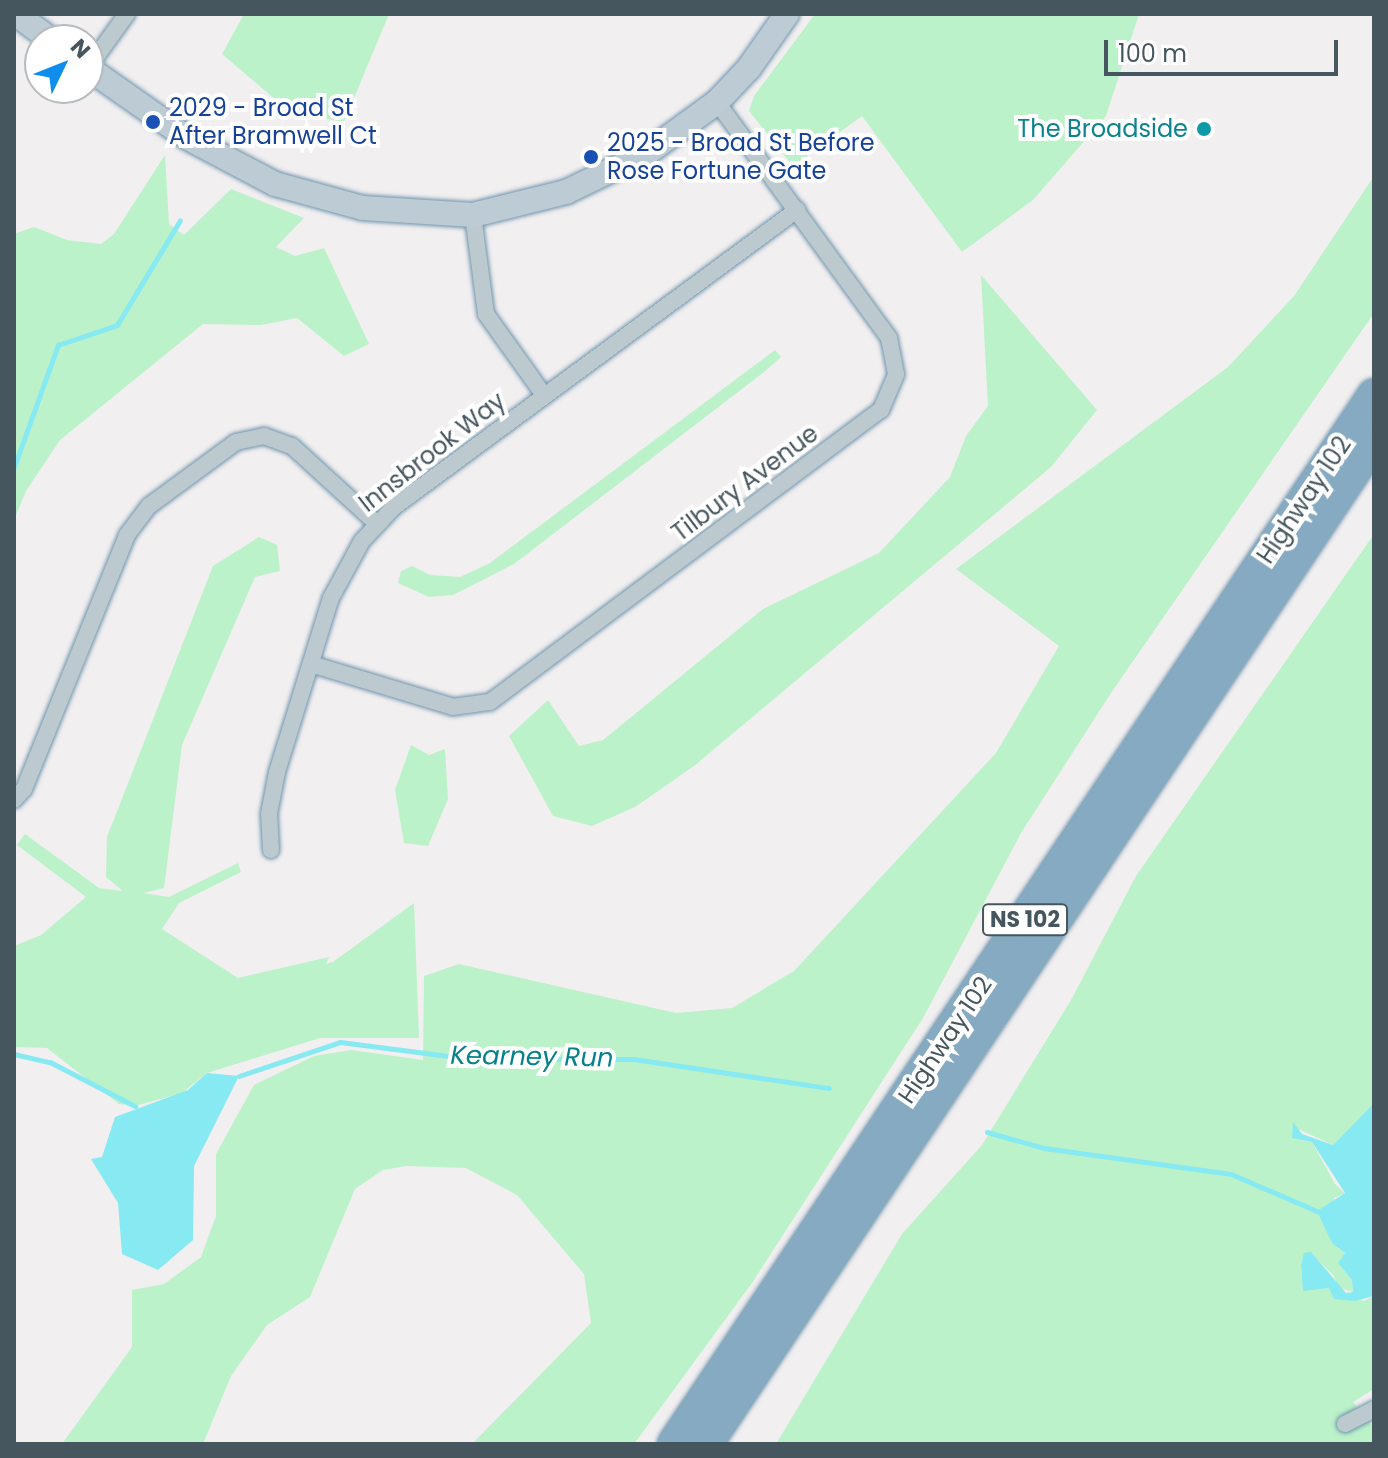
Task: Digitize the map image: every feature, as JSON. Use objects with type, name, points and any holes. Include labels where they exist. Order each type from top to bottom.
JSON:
[{"type":"highway","name":"Highway 102","points":[[674,1444],[1374,395]]},
{"type":"highway","name":"Highway 102","points":[[706,1444],[1374,441]]},
{"type":"street","points":[[104,46],[127,14]]},
{"type":"street","points":[[104,79],[186,137],[275,184],[363,208],[473,215],[566,192],[607,174],[717,102],[749,68],[787,14]]},
{"type":"street","name":"Tilbury Avenue","points":[[311,664],[453,707],[490,702],[871,419],[894,386],[893,349],[797,210],[717,102]]},
{"type":"street","name":"Innsbrook Way","points":[[271,850],[269,814],[277,772],[311,664],[339,579],[377,524],[544,395],[797,210]]},
{"type":"street","points":[[473,215],[486,314],[544,395]]},
{"type":"street","points":[[14,800],[24,789],[127,535],[149,506],[236,442],[264,436],[292,446],[377,524]]},
{"type":"street","points":[[1345,1424],[1374,1409]]},
{"type":"green space","points":[[244,14],[389,14],[344,122],[290,112],[222,54]]},
{"type":"green space","points":[[815,14],[1139,14],[1106,116],[1033,200],[962,252],[862,116],[793,166],[749,111],[754,96]]},
{"type":"green space","points":[[165,155],[169,224],[184,235],[231,189],[304,218],[276,247],[295,256],[324,248],[369,344],[344,356],[297,318],[261,325],[203,324],[60,440],[26,491],[14,520],[14,234],[34,227],[67,240],[101,244],[114,234]]},
{"type":"green space","points":[[1374,176],[1374,313],[1111,693],[1021,833],[923,1018],[752,1283],[634,1444],[472,1444],[591,1323],[584,1274],[517,1195],[466,1168],[406,1166],[383,1170],[355,1189],[310,1297],[267,1325],[231,1376],[203,1444],[62,1444],[132,1347],[132,1290],[164,1284],[201,1257],[216,1216],[216,1154],[254,1085],[314,1056],[351,1050],[423,1060],[424,976],[459,964],[676,1013],[732,1008],[794,971],[996,753],[1059,646],[956,569],[1228,367],[1294,296]]},
{"type":"green space","points":[[981,275],[1097,410],[1051,467],[694,766],[635,807],[592,826],[553,816],[509,736],[548,700],[579,746],[603,740],[763,609],[879,553],[950,477],[966,436],[988,406]]},
{"type":"green space","points":[[775,350],[781,357],[764,372],[514,564],[453,595],[429,597],[398,583],[401,571],[412,566],[430,575],[460,577],[490,563]]},
{"type":"green space","points":[[1374,534],[1374,1103],[1333,1145],[1296,1128],[1300,1140],[1312,1142],[1335,1184],[1345,1193],[1334,1198],[1337,1247],[1345,1253],[1339,1263],[1352,1280],[1353,1292],[1337,1287],[1334,1276],[1310,1252],[1301,1266],[1303,1290],[1329,1288],[1364,1301],[1374,1296],[1374,1389],[1353,1402],[1374,1428],[1374,1444],[776,1444],[902,1234],[982,1145],[1071,1000],[1136,876]]},
{"type":"green space","points":[[259,537],[277,545],[280,571],[255,577],[182,745],[164,888],[143,893],[169,897],[238,863],[241,872],[179,903],[162,929],[238,978],[329,957],[326,964],[333,962],[414,903],[419,1038],[320,1038],[207,1073],[182,1093],[135,1106],[119,1104],[47,1048],[14,1047],[14,946],[41,935],[86,897],[17,845],[25,834],[99,888],[123,891],[106,877],[107,837],[213,566]]},
{"type":"green space","points":[[411,745],[429,755],[445,749],[448,799],[428,846],[404,843],[395,790]]},
{"type":"water","points":[[207,1073],[239,1076],[194,1166],[193,1240],[158,1270],[122,1254],[118,1203],[91,1159],[102,1157],[115,1117],[188,1090]]},
{"type":"water","points":[[1374,1103],[1374,1296],[1355,1301],[1334,1299],[1329,1288],[1303,1291],[1301,1266],[1304,1253],[1311,1252],[1346,1293],[1353,1292],[1352,1280],[1338,1263],[1345,1253],[1332,1243],[1317,1211],[1345,1193],[1312,1142],[1292,1138],[1293,1122],[1302,1134],[1333,1145]]},
{"type":"waterway","points":[[14,467],[58,345],[117,325],[180,220]]},
{"type":"waterway","name":"Kearney Run","points":[[239,1076],[340,1042],[472,1059],[634,1059],[829,1088]]},
{"type":"waterway","name":"Kearney Run","points":[[14,1054],[50,1062],[135,1106]]},
{"type":"waterway","name":"Kearney Run","points":[[987,1132],[1044,1148],[1231,1174],[1317,1211]]},
{"type":"place","name":"2029 - Broad St After Bramwell Ct","points":[[153,122]]},
{"type":"place","name":"The Broadside","points":[[1204,129]]},
{"type":"place","name":"2025 - Broad St Before Rose Fortune Gate","points":[[591,157]]}]
